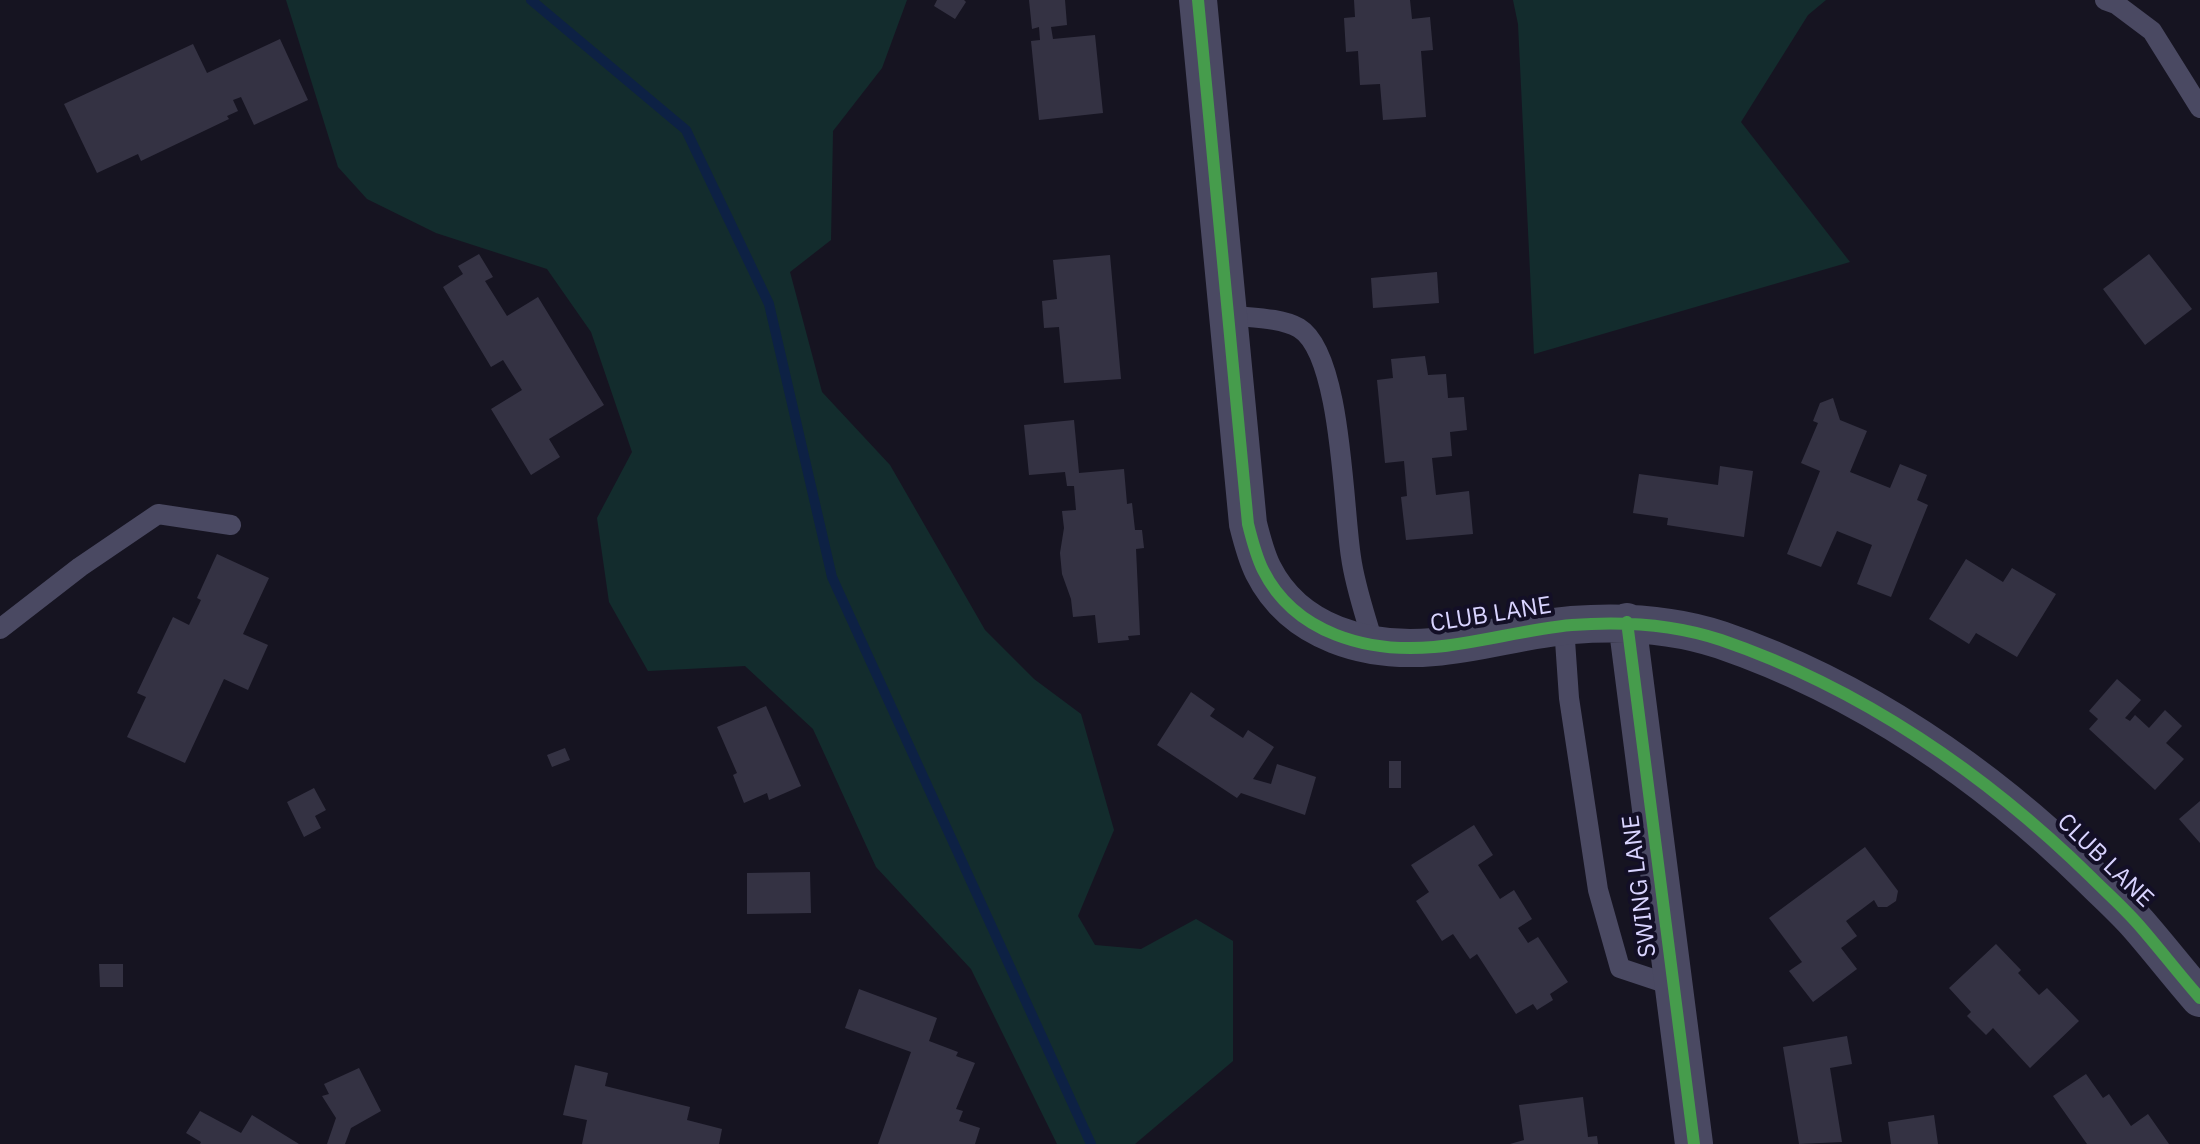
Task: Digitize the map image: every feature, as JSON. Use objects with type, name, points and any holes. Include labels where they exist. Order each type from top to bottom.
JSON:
[{"type":"street","name":"CLUB LANE","points":[[1198,0],[1248,524],[1264,573],[1285,603],[1304,618],[1347,640],[1385,648],[1435,647],[1564,626],[1627,622],[1680,629],[1721,640],[1811,677],[1886,717],[1976,777],[2045,832],[2137,922],[2200,998]]},
{"type":"street","name":"SWING LANE","points":[[1627,622],[1694,1144]]},
{"type":"lane","points":[[2105,0],[2116,4],[2152,31],[2200,108]]},
{"type":"lane","points":[[1227,315],[1284,322],[1300,329],[1313,342],[1336,415],[1351,561],[1374,646]]},
{"type":"lane","points":[[0,629],[80,567],[158,514],[231,525]]},
{"type":"lane","points":[[1564,626],[1569,698],[1598,890],[1620,968],[1674,986]]},
{"type":"green space","points":[[286,0],[907,0],[882,68],[833,131],[831,240],[790,272],[822,392],[890,465],[985,630],[1034,679],[1081,714],[1114,830],[1078,916],[1095,945],[1141,949],[1196,919],[1233,941],[1233,1061],[1135,1144],[1057,1144],[971,969],[876,867],[813,729],[745,666],[648,671],[609,602],[597,518],[632,452],[591,332],[547,269],[436,233],[367,199],[338,167]]},
{"type":"green space","points":[[1513,0],[1826,0],[1808,15],[1741,122],[1850,262],[1534,354],[1518,24]]},
{"type":"building","points":[[937,0],[966,2],[955,19],[934,6]]},
{"type":"building","points":[[1029,0],[1065,0],[1067,25],[1051,27],[1053,39],[1095,35],[1103,113],[1039,120],[1031,41],[1040,40],[1039,27],[1032,29]]},
{"type":"building","points":[[1354,0],[1410,0],[1412,19],[1430,17],[1433,50],[1421,51],[1426,117],[1383,120],[1380,84],[1360,85],[1358,51],[1346,52],[1344,18],[1355,17]]},
{"type":"building","points":[[280,39],[308,100],[254,125],[241,97],[233,100],[238,111],[227,116],[229,119],[141,161],[138,154],[97,173],[64,104],[193,44],[207,73]]},
{"type":"building","points":[[479,254],[493,277],[485,281],[507,316],[538,297],[604,405],[549,439],[560,457],[531,475],[491,409],[522,390],[503,360],[491,367],[443,287],[463,274],[458,266]]},
{"type":"building","points":[[2149,254],[2192,309],[2145,345],[2103,289]]},
{"type":"building","points":[[1110,255],[1121,379],[1064,383],[1059,327],[1044,328],[1042,301],[1057,299],[1053,260]]},
{"type":"building","points":[[1437,272],[1439,303],[1373,308],[1371,278]]},
{"type":"building","points":[[1425,356],[1428,375],[1446,374],[1448,398],[1464,397],[1467,430],[1450,432],[1452,456],[1432,458],[1436,495],[1469,491],[1473,534],[1406,540],[1401,497],[1407,496],[1404,461],[1385,463],[1377,380],[1393,378],[1391,359]]},
{"type":"building","points":[[1833,398],[1840,420],[1867,431],[1850,472],[1890,488],[1900,464],[1927,475],[1917,500],[1928,505],[1891,597],[1857,584],[1872,545],[1837,531],[1821,567],[1787,554],[1820,471],[1801,463],[1818,423],[1813,421],[1820,403]]},
{"type":"building","points":[[1074,420],[1079,473],[1124,469],[1127,504],[1132,503],[1135,530],[1142,530],[1144,548],[1136,549],[1140,635],[1128,636],[1129,640],[1098,643],[1095,615],[1073,617],[1060,553],[1064,528],[1062,511],[1076,510],[1074,486],[1067,486],[1065,472],[1029,475],[1024,425]]},
{"type":"building","points":[[1720,466],[1753,471],[1744,537],[1667,525],[1668,518],[1633,513],[1639,474],[1718,485]]},
{"type":"building","points":[[217,554],[269,578],[243,634],[268,645],[248,690],[224,679],[185,763],[127,737],[146,697],[137,693],[173,617],[189,625],[201,600],[197,598]]},
{"type":"building","points":[[1966,559],[2003,582],[2012,568],[2056,594],[2017,657],[1976,633],[1969,644],[1929,619]]},
{"type":"building","points":[[2117,679],[2141,700],[2125,718],[2130,721],[2135,715],[2149,728],[2165,710],[2182,726],[2166,743],[2184,759],[2155,790],[2089,729],[2098,719],[2089,711]]},
{"type":"building","points":[[1191,692],[1215,709],[1210,716],[1243,738],[1248,730],[1274,747],[1253,779],[1271,784],[1277,764],[1316,777],[1305,815],[1241,793],[1237,798],[1157,745]]},
{"type":"building","points":[[766,706],[801,786],[769,800],[767,793],[744,803],[733,775],[737,773],[717,727]]},
{"type":"building","points":[[565,748],[570,760],[552,767],[547,755]]},
{"type":"building","points":[[1389,761],[1401,761],[1401,788],[1389,788]]},
{"type":"building","points":[[314,788],[326,810],[315,816],[321,828],[304,837],[287,802]]},
{"type":"building","points":[[2200,801],[2200,843],[2179,819]]},
{"type":"building","points":[[1474,825],[1493,855],[1478,865],[1500,899],[1514,890],[1532,919],[1518,928],[1528,943],[1538,937],[1568,982],[1550,994],[1553,1000],[1537,1010],[1533,1004],[1516,1014],[1477,954],[1470,959],[1453,934],[1442,941],[1416,901],[1429,892],[1411,865]]},
{"type":"building","points":[[1865,847],[1898,891],[1896,901],[1887,907],[1878,907],[1874,900],[1846,921],[1857,936],[1841,948],[1857,969],[1813,1002],[1789,971],[1802,962],[1769,918]]},
{"type":"building","points":[[810,872],[811,913],[747,914],[747,873]]},
{"type":"building","points":[[1996,944],[2039,995],[2047,988],[2079,1021],[2030,1068],[1993,1028],[1986,1035],[1967,1016],[1971,1012],[1949,988]]},
{"type":"building","points":[[99,964],[123,964],[123,987],[100,987]]},
{"type":"building","points":[[859,989],[937,1018],[929,1041],[958,1052],[956,1056],[975,1063],[956,1109],[963,1111],[959,1121],[980,1128],[975,1144],[878,1144],[911,1052],[845,1028]]},
{"type":"building","points":[[1847,1036],[1852,1064],[1830,1068],[1842,1142],[1799,1144],[1783,1047]]},
{"type":"building","points":[[575,1065],[608,1073],[605,1086],[690,1107],[687,1120],[722,1129],[719,1144],[582,1144],[587,1120],[563,1115]]},
{"type":"building","points":[[359,1068],[381,1111],[351,1128],[345,1144],[327,1144],[336,1118],[322,1096],[329,1094],[324,1084]]},
{"type":"building","points":[[2086,1074],[2103,1098],[2109,1094],[2131,1126],[2148,1114],[2169,1144],[2087,1144],[2053,1096]]},
{"type":"building","points":[[1583,1097],[1588,1137],[1597,1136],[1598,1144],[1510,1144],[1524,1140],[1519,1105]]},
{"type":"building","points":[[200,1111],[241,1133],[252,1115],[299,1144],[200,1144],[186,1133]]},
{"type":"building","points":[[1934,1115],[1938,1144],[1891,1144],[1888,1122]]},
{"type":"waterway","points":[[531,0],[686,130],[769,304],[832,577],[1091,1144]]},
{"type":"cycle path","points":[[1198,0],[1248,524],[1263,570],[1277,592],[1294,610],[1336,635],[1384,646],[1434,647],[1555,627],[1629,624],[1666,627],[1703,635],[1773,660],[1872,709],[1965,769],[2009,803],[2126,912],[2200,998]]},
{"type":"cycle path","points":[[1627,622],[1694,1144]]}]
